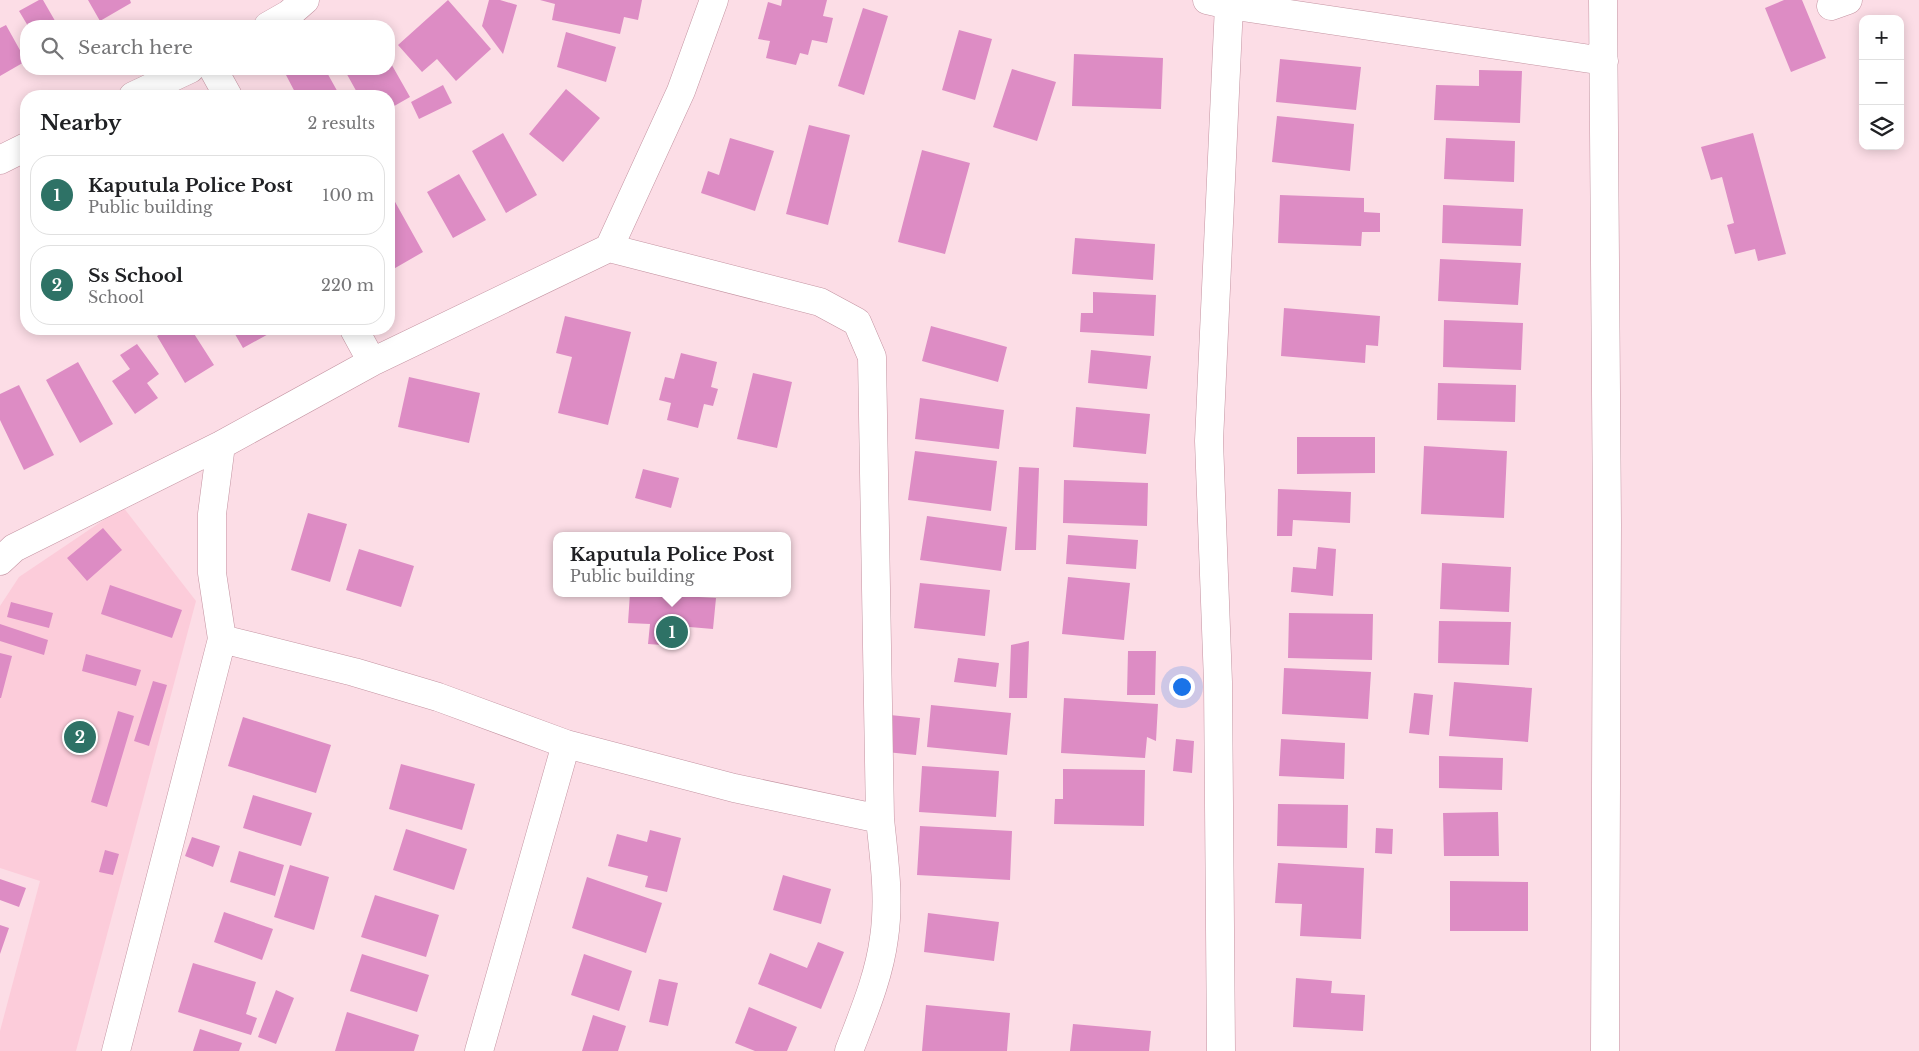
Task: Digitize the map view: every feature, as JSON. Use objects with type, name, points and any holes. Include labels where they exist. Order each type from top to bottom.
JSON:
[{"type":"street","points":[[278,20],[289,14],[305,0]]},
{"type":"street","points":[[0,561],[14,548],[221,445],[372,362],[609,248],[681,91],[714,0]]},
{"type":"street","points":[[1603,0],[1607,514],[1605,1051]]},
{"type":"street","points":[[1221,1051],[1218,682],[1209,440],[1218,2],[1604,61]]},
{"type":"street","points":[[145,90],[177,75]]},
{"type":"street","points":[[216,75],[225,90]]},
{"type":"street","points":[[0,160],[20,150]]},
{"type":"street","points":[[609,248],[820,302],[857,322],[872,357],[880,819],[887,880],[884,938],[870,997],[849,1051]]},
{"type":"street","points":[[357,335],[372,362]]},
{"type":"street","points":[[116,1051],[222,639],[212,574],[212,514],[221,445]]},
{"type":"street","points":[[222,639],[354,672],[438,697],[566,744],[734,788],[880,819]]},
{"type":"street","points":[[479,1051],[566,744]]},
{"type":"shaded area","points":[[123,507],[196,601],[76,1051],[0,1051],[0,1031],[40,881],[0,868],[0,606],[19,577]]},
{"type":"building","points":[[39,0],[43,0],[55,20],[24,20],[19,11]]},
{"type":"building","points":[[88,0],[130,0],[131,3],[99,20]]},
{"type":"building","points":[[448,0],[491,49],[456,81],[437,59],[422,72],[398,45]]},
{"type":"building","points":[[489,0],[500,0],[517,5],[503,54],[482,26]]},
{"type":"building","points":[[540,0],[642,0],[638,20],[624,17],[620,34],[552,20],[555,4]]},
{"type":"building","points":[[782,0],[827,0],[823,16],[833,18],[827,43],[812,40],[808,55],[800,53],[796,65],[766,58],[770,41],[758,39],[768,2],[781,6]]},
{"type":"building","points":[[1784,0],[1802,0],[1826,58],[1791,72],[1765,8]]},
{"type":"building","points":[[863,8],[888,16],[864,95],[838,86]]},
{"type":"building","points":[[6,25],[20,50],[20,64],[0,76],[0,28]]},
{"type":"building","points":[[959,30],[992,39],[975,100],[942,90]]},
{"type":"building","points":[[566,32],[616,47],[606,82],[557,67]]},
{"type":"building","points":[[1074,54],[1163,58],[1161,109],[1072,106]]},
{"type":"building","points":[[1280,59],[1361,67],[1356,110],[1276,102]]},
{"type":"building","points":[[1012,69],[1056,82],[1037,141],[993,127]]},
{"type":"building","points":[[1479,70],[1522,71],[1520,123],[1434,120],[1436,85],[1479,86]]},
{"type":"building","points":[[395,71],[410,97],[395,106],[395,90],[356,90],[347,75],[395,75]]},
{"type":"building","points":[[286,75],[328,75],[337,90],[294,90]]},
{"type":"building","points":[[443,85],[452,103],[419,119],[411,102]]},
{"type":"building","points":[[566,89],[600,118],[563,162],[529,134]]},
{"type":"building","points":[[1277,116],[1354,124],[1350,171],[1272,162]]},
{"type":"building","points":[[809,125],[850,135],[828,225],[786,214]]},
{"type":"building","points":[[503,133],[537,195],[506,213],[472,151]]},
{"type":"building","points":[[1753,133],[1786,254],[1758,261],[1755,249],[1735,254],[1727,225],[1734,223],[1722,177],[1711,180],[1701,147]]},
{"type":"building","points":[[730,138],[774,151],[755,211],[701,193],[708,171],[719,175]]},
{"type":"building","points":[[1446,138],[1515,141],[1514,182],[1444,179]]},
{"type":"building","points":[[922,150],[970,163],[945,254],[898,242]]},
{"type":"building","points":[[459,174],[486,220],[453,238],[427,192]]},
{"type":"building","points":[[1280,195],[1364,198],[1364,212],[1380,213],[1380,232],[1362,232],[1361,246],[1278,243]]},
{"type":"building","points":[[395,202],[423,252],[395,268]]},
{"type":"building","points":[[1443,205],[1523,209],[1521,246],[1442,243]]},
{"type":"building","points":[[1075,238],[1155,244],[1153,280],[1072,274]]},
{"type":"building","points":[[1440,259],[1521,263],[1518,305],[1438,301]]},
{"type":"building","points":[[1093,292],[1156,295],[1154,336],[1080,332],[1081,313],[1093,313]]},
{"type":"building","points":[[1284,308],[1380,316],[1378,346],[1366,345],[1365,363],[1281,356]]},
{"type":"building","points":[[565,316],[631,332],[608,425],[558,413],[572,357],[556,353]]},
{"type":"building","points":[[1444,320],[1523,323],[1521,370],[1443,367]]},
{"type":"building","points":[[931,326],[1007,347],[998,382],[922,361]]},
{"type":"building","points":[[195,335],[214,365],[185,383],[157,336]]},
{"type":"building","points":[[235,335],[267,335],[243,348]]},
{"type":"building","points":[[137,344],[159,374],[147,383],[158,398],[135,414],[112,381],[130,369],[120,355]]},
{"type":"building","points":[[1091,350],[1151,356],[1147,389],[1088,383]]},
{"type":"building","points":[[681,353],[717,362],[711,387],[718,389],[713,406],[704,404],[698,428],[667,420],[671,403],[659,400],[665,377],[674,379]]},
{"type":"building","points":[[78,362],[113,424],[80,443],[46,380]]},
{"type":"building","points":[[753,373],[792,382],[777,448],[737,439]]},
{"type":"building","points":[[409,377],[480,393],[469,443],[398,427]]},
{"type":"building","points":[[1438,383],[1516,385],[1515,422],[1437,420]]},
{"type":"building","points":[[19,385],[54,455],[24,470],[0,420],[0,394]]},
{"type":"building","points":[[920,398],[1004,410],[999,449],[915,439]]},
{"type":"building","points":[[1076,407],[1150,414],[1146,454],[1073,447]]},
{"type":"building","points":[[1297,437],[1375,437],[1375,473],[1297,474]]},
{"type":"building","points":[[1424,446],[1507,451],[1504,518],[1421,514]]},
{"type":"building","points":[[915,451],[997,461],[991,511],[908,500]]},
{"type":"building","points":[[1019,467],[1039,468],[1036,550],[1015,550]]},
{"type":"building","points":[[643,469],[679,478],[671,508],[635,498]]},
{"type":"building","points":[[1064,480],[1148,483],[1147,526],[1063,523]]},
{"type":"building","points":[[1278,489],[1351,492],[1350,523],[1293,520],[1292,536],[1277,536]]},
{"type":"building","points":[[308,513],[347,524],[330,582],[291,570]]},
{"type":"building","points":[[927,516],[1007,527],[1001,571],[920,560]]},
{"type":"building","points":[[103,528],[122,550],[87,581],[67,558]]},
{"type":"building","points":[[1068,535],[1138,540],[1136,569],[1066,564]]},
{"type":"building","points":[[1318,547],[1336,549],[1333,596],[1291,592],[1293,567],[1316,569]]},
{"type":"building","points":[[359,549],[414,566],[401,607],[346,590]]},
{"type":"building","points":[[1442,563],[1511,567],[1509,612],[1440,609]]},
{"type":"building","points":[[1068,577],[1130,583],[1124,640],[1062,634]]},
{"type":"building","points":[[920,583],[990,590],[985,636],[914,628]]},
{"type":"building","points":[[110,585],[182,610],[172,638],[101,614]]},
{"type":"building","points":[[630,597],[716,598],[713,629],[678,626],[676,646],[648,644],[650,624],[628,623]]},
{"type":"building","points":[[11,602],[53,613],[49,628],[7,617]]},
{"type":"building","points":[[1289,613],[1373,614],[1372,660],[1288,658]]},
{"type":"building","points":[[1439,621],[1511,622],[1509,665],[1438,663]]},
{"type":"building","points":[[0,624],[48,640],[44,655],[0,641]]},
{"type":"building","points":[[1029,641],[1027,698],[1009,698],[1011,645]]},
{"type":"building","points":[[1128,651],[1156,651],[1155,695],[1127,695]]},
{"type":"building","points":[[0,653],[12,656],[1,698],[0,698]]},
{"type":"building","points":[[86,654],[141,670],[136,686],[82,671]]},
{"type":"building","points":[[958,658],[999,663],[996,687],[954,682]]},
{"type":"building","points":[[1284,668],[1371,672],[1368,719],[1282,714]]},
{"type":"building","points":[[153,681],[167,685],[149,746],[134,741]]},
{"type":"building","points":[[1454,682],[1532,688],[1528,742],[1449,736]]},
{"type":"building","points":[[1414,693],[1433,695],[1429,735],[1409,733]]},
{"type":"building","points":[[1064,698],[1158,704],[1156,741],[1147,737],[1145,758],[1061,753]]},
{"type":"building","points":[[931,705],[1011,713],[1007,755],[927,747]]},
{"type":"building","points":[[118,711],[134,716],[107,807],[91,802]]},
{"type":"building","points":[[890,715],[920,718],[916,755],[886,752]]},
{"type":"building","points":[[243,717],[331,745],[316,793],[228,766]]},
{"type":"building","points":[[1176,739],[1194,741],[1192,773],[1173,771]]},
{"type":"building","points":[[1281,739],[1345,743],[1344,779],[1279,776]]},
{"type":"building","points":[[1439,756],[1503,758],[1502,790],[1439,788]]},
{"type":"building","points":[[401,764],[475,784],[462,830],[389,809]]},
{"type":"building","points":[[922,766],[999,771],[996,817],[919,812]]},
{"type":"building","points":[[1063,769],[1145,770],[1144,826],[1054,824],[1055,799],[1063,799]]},
{"type":"building","points":[[253,795],[312,813],[301,846],[243,828]]},
{"type":"building","points":[[1278,804],[1348,805],[1347,848],[1277,846]]},
{"type":"building","points":[[1498,812],[1499,856],[1444,856],[1443,813]]},
{"type":"building","points":[[920,826],[1012,831],[1010,880],[917,875]]},
{"type":"building","points":[[1376,828],[1393,829],[1392,854],[1375,853]]},
{"type":"building","points":[[406,829],[467,849],[454,890],[393,870]]},
{"type":"building","points":[[650,830],[681,838],[667,892],[645,887],[648,876],[608,866],[617,834],[647,842]]},
{"type":"building","points":[[192,837],[220,846],[213,867],[185,856]]},
{"type":"building","points":[[105,850],[119,854],[113,875],[99,872]]},
{"type":"building","points":[[239,851],[284,865],[275,896],[230,882]]},
{"type":"building","points":[[1278,863],[1364,868],[1361,939],[1300,936],[1302,904],[1275,903]]},
{"type":"building","points":[[290,865],[329,877],[314,930],[274,917]]},
{"type":"building","points":[[783,875],[831,889],[821,924],[773,910]]},
{"type":"building","points":[[587,877],[662,903],[646,953],[572,928]]},
{"type":"building","points":[[0,879],[26,888],[19,907],[0,900]]},
{"type":"building","points":[[1450,881],[1528,882],[1528,931],[1450,931]]},
{"type":"building","points":[[375,895],[439,915],[426,957],[361,937]]},
{"type":"building","points":[[224,912],[273,929],[262,960],[214,942]]},
{"type":"building","points":[[928,913],[999,922],[994,961],[924,952]]},
{"type":"building","points":[[0,925],[9,928],[0,954]]},
{"type":"building","points":[[818,942],[844,952],[821,1009],[758,984],[770,953],[807,968]]},
{"type":"building","points":[[362,954],[429,975],[417,1012],[350,991]]},
{"type":"building","points":[[584,954],[632,971],[619,1011],[571,995]]},
{"type":"building","points":[[193,963],[256,982],[246,1014],[257,1018],[251,1035],[178,1012]]},
{"type":"building","points":[[1296,978],[1332,981],[1331,993],[1365,995],[1363,1031],[1293,1027]]},
{"type":"building","points":[[659,979],[678,983],[668,1026],[649,1022]]},
{"type":"building","points":[[276,990],[294,998],[276,1044],[258,1037]]},
{"type":"building","points":[[926,1005],[1010,1013],[1007,1051],[922,1051]]},
{"type":"building","points":[[749,1007],[797,1027],[787,1051],[755,1051],[735,1043]]},
{"type":"building","points":[[347,1012],[419,1035],[414,1051],[335,1051]]},
{"type":"building","points":[[593,1015],[626,1026],[618,1051],[582,1051]]},
{"type":"building","points":[[1073,1024],[1151,1031],[1149,1051],[1070,1051]]},
{"type":"building","points":[[200,1029],[242,1043],[239,1051],[193,1051]]},
{"type":"place","name":"Kaputula Police Post","points":[[672,632]]},
{"type":"place","name":"Ss School","points":[[80,737]]}]
